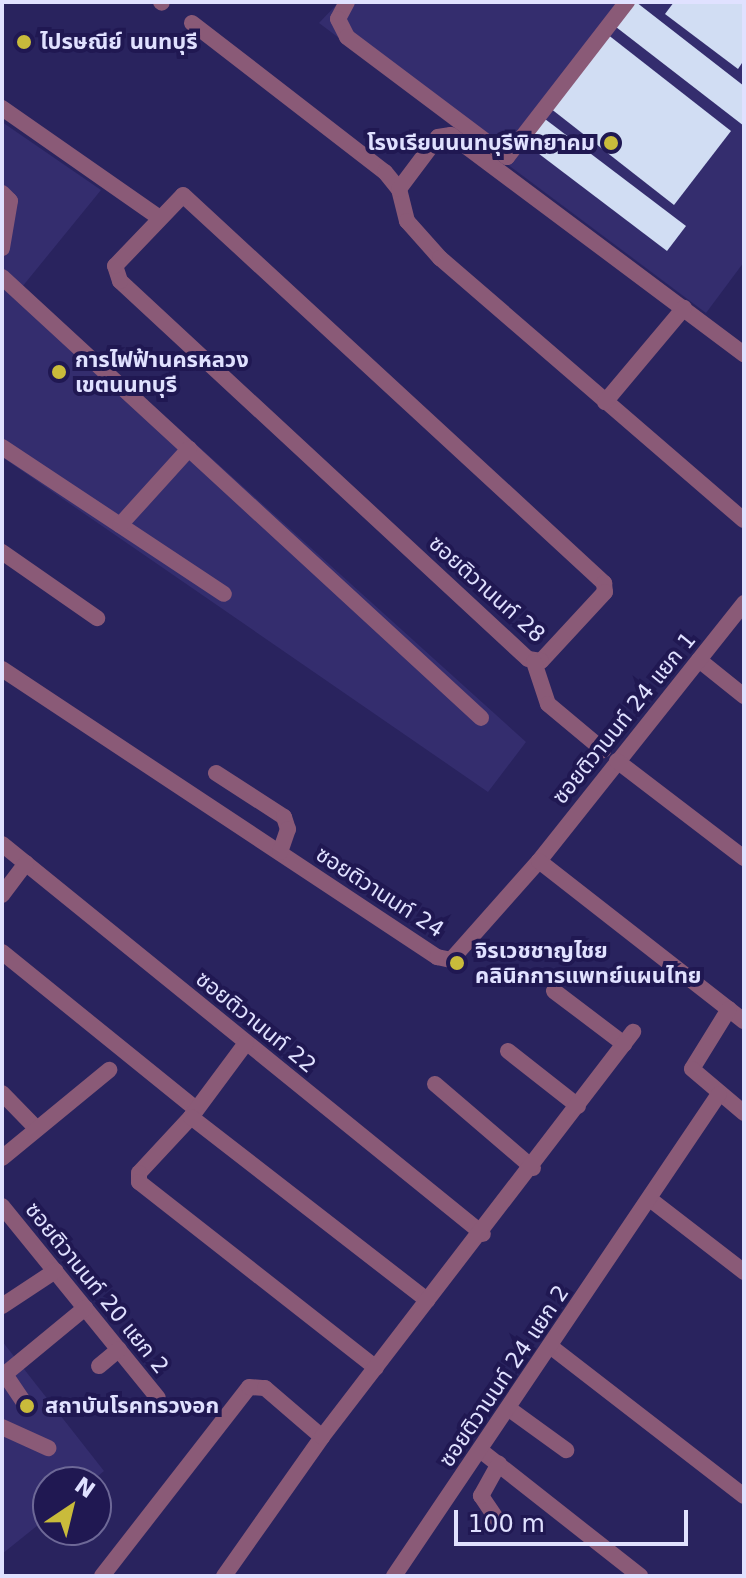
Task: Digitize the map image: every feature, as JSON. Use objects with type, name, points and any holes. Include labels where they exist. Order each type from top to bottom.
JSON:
[{"type":"street","points":[[347,2],[338,19],[347,37],[507,157],[627,2]]},
{"type":"street","points":[[192,23],[363,153],[399,189],[407,221],[440,258],[744,520]]},
{"type":"street","points":[[2,108],[157,216]]},
{"type":"street","points":[[399,189],[438,137],[451,135],[744,354]]},
{"type":"street","points":[[2,193],[10,201],[2,248]]},
{"type":"street","name":"ซอยติวานนท์ 28","points":[[176,197],[191,199],[604,583],[605,592],[534,662],[120,281],[115,266],[176,197]]},
{"type":"street","points":[[2,277],[481,718]]},
{"type":"street","points":[[605,402],[684,308]]},
{"type":"street","points":[[2,447],[224,594]]},
{"type":"street","points":[[120,525],[189,449]]},
{"type":"street","points":[[2,552],[97,618]]},
{"type":"street","name":"ซอยติวานนท์ 24 แยก 1","points":[[539,861],[744,603]]},
{"type":"street","points":[[699,660],[744,696]]},
{"type":"street","points":[[534,662],[548,704],[603,750]]},
{"type":"street","name":"ซอยติวานนท์ 24","points":[[2,669],[437,957],[451,960],[539,861]]},
{"type":"street","points":[[617,761],[744,858]]},
{"type":"street","points":[[216,773],[284,817],[288,829],[280,852]]},
{"type":"street","name":"ซอยติวานนท์ 22","points":[[2,844],[483,1234]]},
{"type":"street","points":[[539,861],[744,1021]]},
{"type":"street","points":[[2,895],[26,863]]},
{"type":"street","points":[[2,952],[193,1113],[427,1300]]},
{"type":"street","points":[[224,1576],[322,1437],[427,1300],[483,1234],[629,1038],[554,991]]},
{"type":"street","points":[[729,1009],[692,1067],[698,1079],[744,1113]]},
{"type":"street","points":[[246,1043],[193,1113],[139,1173],[146,1192],[376,1368]]},
{"type":"street","points":[[508,1051],[578,1106]]},
{"type":"street","points":[[2,1158],[109,1070]]},
{"type":"street","points":[[435,1084],[533,1168]]},
{"type":"street","points":[[2,1093],[37,1129]]},
{"type":"street","points":[[719,1094],[651,1200],[744,1272]]},
{"type":"street","name":"ซอยติวานนท์ 24 แยก 2","points":[[394,1576],[651,1200]]},
{"type":"street","name":"ซอยติวานนท์ 20 แยก 2","points":[[2,1206],[158,1398]]},
{"type":"street","points":[[2,1306],[55,1271]]},
{"type":"street","points":[[23,1401],[3,1374],[85,1308]]},
{"type":"street","points":[[550,1346],[744,1496]]},
{"type":"street","points":[[99,1366],[119,1349]]},
{"type":"street","points":[[102,1576],[249,1387],[265,1388],[322,1437]]},
{"type":"street","points":[[508,1408],[566,1450]]},
{"type":"street","points":[[2,1427],[48,1448]]},
{"type":"street","points":[[480,1450],[640,1576]]},
{"type":"street","points":[[496,1518],[481,1496],[499,1464]]},
{"type":"shaded area","name":"โรงเรียนนนทบุรีพิทยาคม","points":[[339,2],[744,2],[744,262],[706,313],[319,23]]},
{"type":"shaded area","name":"การไฟฟ้านครหลวง เขตนนทบุรี","points":[[2,122],[101,190],[22,287],[526,742],[488,792],[2,457]]},
{"type":"shaded area","name":"สถาบันโรคทรวงอก","points":[[2,1341],[100,1466],[32,1466],[32,1530],[2,1554]]},
{"type":"building","points":[[636,2],[744,86],[744,126],[616,27]]},
{"type":"building","points":[[674,2],[744,2],[744,60],[738,69],[665,14]]},
{"type":"building","points":[[607,34],[731,131],[674,205],[550,108]]},
{"type":"building","points":[[545,119],[686,226],[667,251],[526,144]]},
{"type":"place","name":"ไปรษณีย์ นนทบุรี","points":[[24,42]]},
{"type":"place","name":"โรงเรียนนนทบุรีพิทยาคม","points":[[611,143]]},
{"type":"place","name":"การไฟฟ้านครหลวง เขตนนทบุรี","points":[[59,372]]},
{"type":"place","name":"จิรเวชชาญไชย คลินิกการแพทย์แผนไทย","points":[[457,963]]},
{"type":"place","name":"สถาบันโรคทรวงอก","points":[[27,1406]]}]
